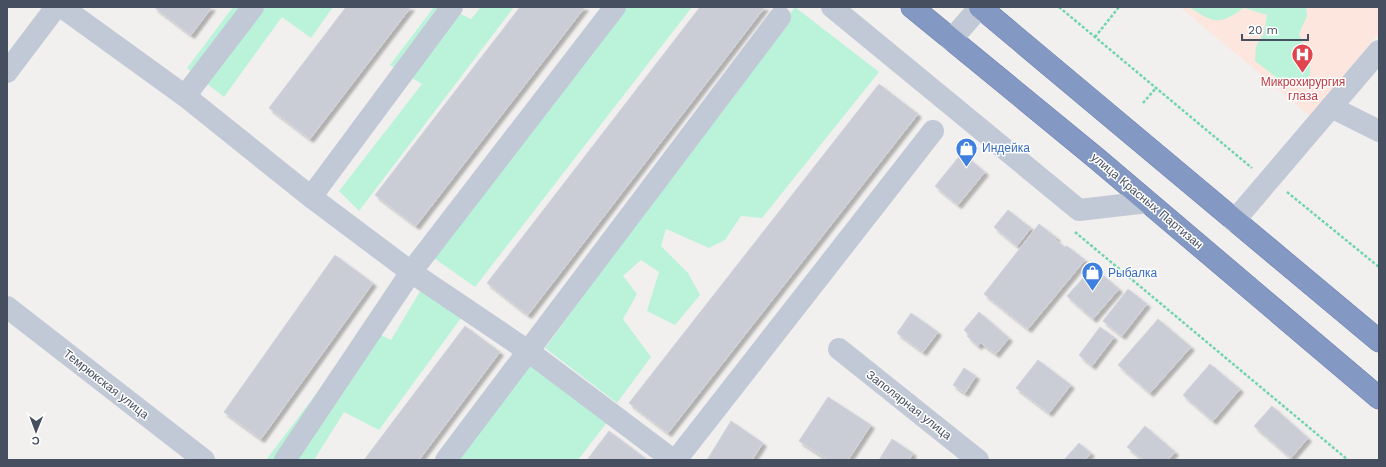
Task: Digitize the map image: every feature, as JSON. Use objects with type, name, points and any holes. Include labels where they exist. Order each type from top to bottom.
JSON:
[{"type":"highway","name":"улица Красных Партизан","points":[[912,7],[1148,202],[1379,398]]},
{"type":"highway","points":[[980,7],[1379,342]]},
{"type":"street","points":[[7,72],[56,7]]},
{"type":"street","points":[[62,7],[185,96],[311,197],[411,272],[528,351],[674,460],[933,131]]},
{"type":"street","points":[[185,96],[253,7]]},
{"type":"street","points":[[311,197],[452,7]]},
{"type":"street","points":[[285,460],[411,272],[615,7]]},
{"type":"street","points":[[832,7],[1078,210],[1148,202]]},
{"type":"street","points":[[951,40],[980,7]]},
{"type":"street","points":[[446,460],[780,17]]},
{"type":"street","points":[[1234,221],[1379,51]]},
{"type":"street","points":[[1331,107],[1379,130]]},
{"type":"street","name":"Темрюкская улица","points":[[7,307],[204,460]]},
{"type":"street","name":"Заполярная улица","points":[[839,350],[978,460]]},
{"type":"path","points":[[1059,7],[1257,172],[1270,179],[1379,267]]},
{"type":"path","points":[[1095,36],[1119,7]]},
{"type":"path","points":[[1143,103],[1156,88]]},
{"type":"shaded area","name":"Микрохирургия глаза","points":[[1180,7],[1379,7],[1379,33],[1310,116]]},
{"type":"green space","points":[[233,7],[333,7],[311,38],[282,17],[224,97],[187,68]]},
{"type":"green space","points":[[434,7],[447,7],[471,19],[481,7],[514,7],[359,211],[339,191],[422,84],[390,65]]},
{"type":"green space","points":[[602,7],[692,7],[475,287],[421,249]]},
{"type":"green space","points":[[795,7],[879,72],[762,218],[741,216],[725,240],[709,248],[666,229],[661,246],[688,273],[700,295],[675,325],[647,311],[659,272],[641,260],[623,276],[637,294],[623,319],[651,357],[617,403],[545,348]]},
{"type":"green space","points":[[1189,7],[1306,7],[1307,16],[1299,34],[1310,58],[1310,75],[1297,85],[1280,80],[1255,61],[1256,46],[1264,33],[1267,15],[1244,8],[1236,14],[1222,20],[1217,20],[1205,17]]},
{"type":"green space","points":[[425,283],[464,314],[379,430],[344,412],[314,460],[266,460],[366,328],[391,340]]},
{"type":"green space","points":[[531,363],[608,421],[578,460],[459,460]]},
{"type":"building","points":[[154,7],[212,7],[191,35]]},
{"type":"building","points":[[346,7],[411,7],[310,139],[269,108]]},
{"type":"building","points":[[520,7],[585,7],[416,226],[375,195]]},
{"type":"building","points":[[700,7],[765,7],[528,315],[487,283]]},
{"type":"building","points":[[879,84],[918,114],[668,433],[629,403]]},
{"type":"building","points":[[962,153],[985,172],[958,205],[935,186]]},
{"type":"building","points":[[1008,210],[1031,228],[1017,246],[994,227]]},
{"type":"building","points":[[1039,224],[1057,238],[1055,240],[1065,247],[1067,246],[1085,260],[1028,329],[984,294]]},
{"type":"building","points":[[335,255],[373,283],[261,439],[224,412]]},
{"type":"building","points":[[1093,267],[1119,289],[1093,319],[1067,296]]},
{"type":"building","points":[[1128,289],[1147,304],[1122,336],[1103,321]]},
{"type":"building","points":[[979,312],[1009,338],[996,354],[981,343],[978,346],[967,336],[969,335],[964,330]]},
{"type":"building","points":[[911,313],[938,332],[923,352],[897,333]]},
{"type":"building","points":[[1158,319],[1191,347],[1150,393],[1118,365]]},
{"type":"building","points":[[465,326],[500,352],[419,460],[364,460]]},
{"type":"building","points":[[1100,327],[1114,337],[1092,366],[1079,355]]},
{"type":"building","points":[[1038,360],[1071,385],[1049,413],[1016,388]]},
{"type":"building","points":[[1210,364],[1240,389],[1213,421],[1183,395]]},
{"type":"building","points":[[964,368],[976,376],[965,393],[953,385]]},
{"type":"building","points":[[828,397],[871,425],[848,460],[828,460],[799,441]]},
{"type":"building","points":[[1272,406],[1308,438],[1291,458],[1254,426]]},
{"type":"building","points":[[731,421],[763,443],[752,460],[707,460]]},
{"type":"building","points":[[1145,426],[1175,452],[1168,460],[1143,460],[1127,447]]},
{"type":"building","points":[[609,431],[645,458],[643,460],[587,460]]},
{"type":"building","points":[[892,439],[913,453],[909,460],[879,460]]},
{"type":"building","points":[[1079,443],[1091,453],[1085,460],[1064,460]]},
{"type":"place","name":"Микрохирургия глаза","points":[[1303,74]]},
{"type":"place","name":"Индейка","points":[[967,168]]},
{"type":"place","name":"Рыбалка","points":[[1093,292]]}]
